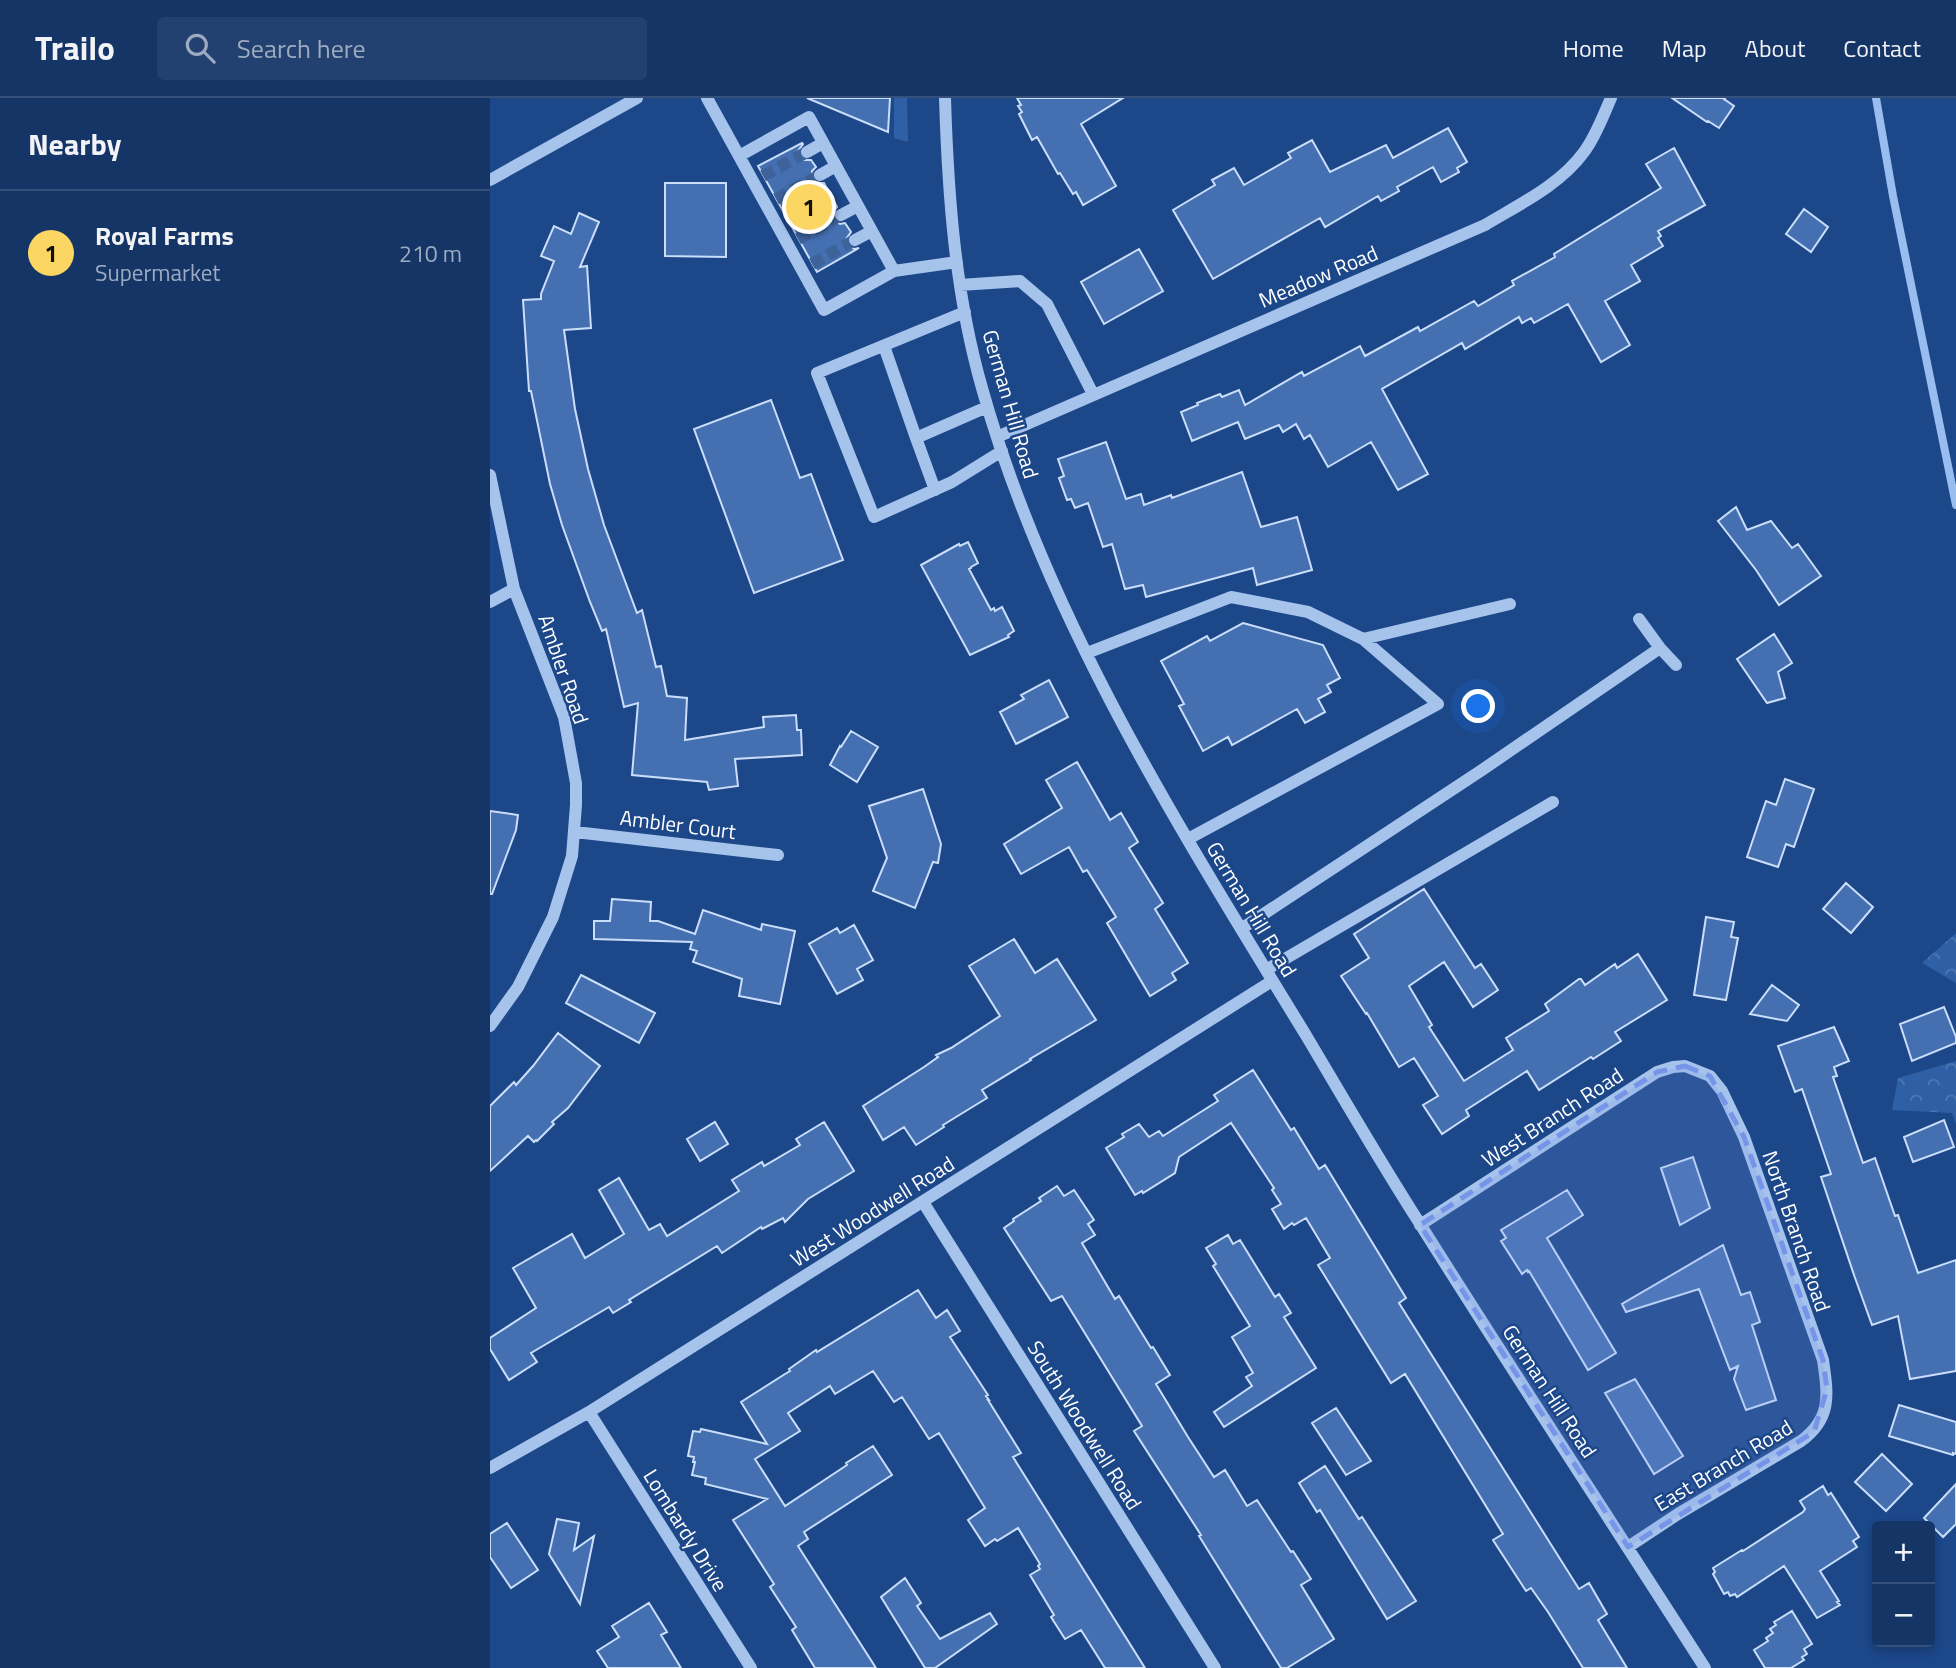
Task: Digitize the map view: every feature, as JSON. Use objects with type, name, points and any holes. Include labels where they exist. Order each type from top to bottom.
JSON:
[{"type":"street","points":[[490,180],[637,98]]},
{"type":"street","points":[[707,98],[739,156],[758,178],[793,241],[824,310],[894,271],[957,262]]},
{"type":"street","name":"German Hill Road","points":[[945,98],[948,175],[957,262],[981,386],[1036,542],[1087,653],[1188,839],[1420,1225],[1705,1668]]},
{"type":"street","name":"Meadow Road","points":[[997,437],[1485,225],[1548,187],[1569,169],[1585,151],[1611,98]]},
{"type":"street","points":[[739,156],[809,117],[894,271]]},
{"type":"street","points":[[807,152],[823,143]]},
{"type":"street","points":[[820,175],[836,166]]},
{"type":"street","points":[[841,215],[858,206]]},
{"type":"street","points":[[855,240],[872,231]]},
{"type":"street","points":[[960,285],[1020,281],[1047,303],[1093,394]]},
{"type":"street","points":[[965,312],[817,373],[874,517],[952,482],[1002,451]]},
{"type":"street","points":[[884,346],[935,489]]},
{"type":"street","points":[[916,438],[988,407]]},
{"type":"street","name":"Ambler Road","points":[[490,475],[514,589],[564,717],[576,783],[572,856],[553,917],[518,987],[490,1026]]},
{"type":"street","points":[[490,602],[514,589]]},
{"type":"street","points":[[1087,653],[1231,597],[1308,612],[1363,639],[1438,704],[1188,839]]},
{"type":"street","points":[[1363,639],[1510,604]]},
{"type":"street","points":[[1639,619],[1676,665]]},
{"type":"street","points":[[1241,929],[1482,771],[1660,648]]},
{"type":"street","name":"West Woodwell Road","points":[[490,1468],[589,1412],[923,1202],[1269,975],[1553,802]]},
{"type":"street","name":"Ambler Court","points":[[575,832],[778,855]]},
{"type":"street","name":"West Branch Road","points":[[1420,1225],[1657,1072],[1685,1066],[1710,1076]]},
{"type":"street","name":"North Branch Road","points":[[1710,1076],[1722,1091],[1744,1137],[1823,1360],[1828,1389],[1827,1405]]},
{"type":"street","name":"South Woodwell Road","points":[[923,1202],[1215,1668]]},
{"type":"street","name":"East Branch Road","points":[[1628,1547],[1814,1432],[1827,1405]]},
{"type":"street","name":"Lombardy Drive","points":[[589,1412],[751,1668]]},
{"type":"highlighted area","points":[[1685,1066],[1710,1076],[1744,1137],[1823,1360],[1827,1389],[1814,1432],[1628,1547],[1420,1225],[1657,1072]]},
{"type":"green space","points":[[894,98],[907,98],[908,142],[894,138]]},
{"type":"green space","points":[[1956,933],[1956,983],[1922,963]]},
{"type":"green space","points":[[1956,1061],[1956,1124],[1952,1113],[1892,1110],[1898,1078]]},
{"type":"building","points":[[807,98],[890,98],[888,132]]},
{"type":"building","points":[[1017,98],[1123,98],[1081,124],[1116,186],[1083,205],[1076,192],[1073,194],[1060,173],[1058,174],[1037,137],[1032,140],[1019,114],[1022,112]]},
{"type":"building","points":[[1672,98],[1725,98],[1734,106],[1719,128]]},
{"type":"building","points":[[1448,128],[1467,162],[1457,168],[1459,172],[1441,182],[1433,167],[1397,187],[1399,191],[1381,201],[1378,196],[1325,227],[1320,218],[1213,279],[1173,210],[1215,185],[1212,180],[1234,168],[1244,185],[1291,158],[1288,153],[1312,140],[1330,172],[1386,145],[1393,158]]},
{"type":"building","points":[[802,143],[799,156],[803,160],[811,160],[816,167],[812,171],[812,179],[816,183],[824,183],[837,207],[832,214],[834,220],[840,224],[845,223],[851,232],[846,239],[848,245],[854,249],[859,248],[817,272],[758,166]]},
{"type":"building","points":[[1674,148],[1705,205],[1658,231],[1661,236],[1658,238],[1663,246],[1631,265],[1640,281],[1605,301],[1630,345],[1601,362],[1568,304],[1534,323],[1531,318],[1522,323],[1519,317],[1465,349],[1462,343],[1382,389],[1428,474],[1398,490],[1371,442],[1328,467],[1310,435],[1304,439],[1296,424],[1283,432],[1279,425],[1245,439],[1238,422],[1192,441],[1181,412],[1198,405],[1197,403],[1239,390],[1245,405],[1302,372],[1304,376],[1360,346],[1365,356],[1418,327],[1420,331],[1474,301],[1478,306],[1514,285],[1512,281],[1555,257],[1554,254],[1661,188],[1646,164]]},
{"type":"building","points":[[665,183],[726,183],[726,257],[665,256]]},
{"type":"building","points":[[1804,209],[1828,227],[1811,252],[1786,234]]},
{"type":"building","points":[[579,213],[599,222],[580,267],[587,266],[591,328],[564,330],[575,409],[604,525],[637,613],[642,610],[656,667],[661,666],[667,696],[687,698],[685,740],[764,727],[763,717],[796,715],[797,730],[801,730],[802,755],[735,759],[738,786],[709,790],[707,782],[632,775],[638,703],[624,707],[606,629],[602,631],[590,602],[550,484],[529,391],[523,300],[541,299],[554,261],[541,256],[554,226],[571,234]]},
{"type":"building","points":[[1139,249],[1163,291],[1104,324],[1081,282]]},
{"type":"building","points":[[771,400],[800,478],[811,474],[843,560],[754,593],[694,429]]},
{"type":"building","points":[[1106,442],[1126,499],[1141,494],[1144,505],[1171,495],[1172,498],[1242,472],[1261,527],[1297,517],[1312,570],[1257,585],[1253,568],[1146,597],[1143,585],[1125,589],[1112,544],[1103,547],[1088,503],[1075,508],[1071,499],[1067,500],[1059,478],[1064,476],[1058,459]]},
{"type":"building","points":[[1736,507],[1747,530],[1771,521],[1792,548],[1798,544],[1821,576],[1779,605],[1718,521]]},
{"type":"building","points":[[968,542],[978,563],[969,569],[991,610],[1002,607],[1014,631],[1009,637],[970,655],[921,565],[959,544],[960,546]]},
{"type":"building","points":[[1243,623],[1323,645],[1340,678],[1327,685],[1331,692],[1318,699],[1325,712],[1305,723],[1297,709],[1232,745],[1228,737],[1203,751],[1179,706],[1184,704],[1161,661],[1207,636],[1210,641]]},
{"type":"building","points":[[1774,634],[1792,663],[1778,672],[1785,698],[1767,703],[1737,659]]},
{"type":"building","points":[[1049,680],[1068,717],[1016,744],[1000,712],[1024,699],[1021,695]]},
{"type":"building","points":[[851,731],[878,747],[857,782],[830,765]]},
{"type":"building","points":[[1077,762],[1110,820],[1121,813],[1138,842],[1129,848],[1163,903],[1155,909],[1188,963],[1172,973],[1176,980],[1150,996],[1107,923],[1116,917],[1087,870],[1083,872],[1069,847],[1021,874],[1004,844],[1062,808],[1046,780]]},
{"type":"building","points":[[1785,779],[1814,789],[1794,847],[1786,844],[1778,867],[1747,857],[1766,801],[1776,805]]},
{"type":"building","points":[[923,789],[941,844],[938,863],[933,862],[915,908],[873,891],[887,858],[869,806]]},
{"type":"building","points":[[490,811],[518,815],[516,830],[492,894],[490,894]]},
{"type":"building","points":[[1846,883],[1873,907],[1851,933],[1823,909]]},
{"type":"building","points":[[1424,889],[1475,968],[1481,964],[1498,990],[1473,1007],[1444,962],[1409,986],[1432,1025],[1429,1027],[1464,1081],[1513,1050],[1506,1038],[1549,1011],[1545,1004],[1579,979],[1585,985],[1615,964],[1617,968],[1638,954],[1667,1000],[1615,1032],[1621,1041],[1593,1059],[1591,1057],[1539,1090],[1527,1071],[1466,1110],[1469,1116],[1442,1134],[1423,1105],[1438,1096],[1414,1058],[1399,1067],[1341,976],[1369,958],[1354,934]]},
{"type":"building","points":[[612,899],[651,902],[650,921],[658,921],[695,934],[703,910],[761,930],[762,924],[795,931],[780,1004],[739,996],[742,979],[693,962],[697,951],[690,949],[692,942],[594,939],[594,921],[610,921]]},
{"type":"building","points":[[1706,917],[1734,922],[1731,937],[1738,938],[1726,1000],[1694,995]]},
{"type":"building","points":[[854,925],[873,960],[857,969],[863,980],[837,994],[809,944],[837,928],[840,933]]},
{"type":"building","points":[[1014,939],[1035,973],[1057,959],[1096,1020],[982,1090],[987,1098],[916,1145],[904,1127],[883,1140],[863,1106],[924,1067],[938,1057],[936,1055],[1000,1016],[969,966]]},
{"type":"building","points":[[581,975],[655,1013],[639,1043],[566,1003]]},
{"type":"building","points":[[1772,985],[1799,1005],[1787,1021],[1750,1014]]},
{"type":"building","points":[[1944,1007],[1956,1043],[1912,1061],[1900,1024]]},
{"type":"building","points":[[1834,1027],[1849,1061],[1834,1067],[1837,1076],[1833,1077],[1863,1163],[1875,1158],[1918,1273],[1956,1260],[1956,1371],[1910,1379],[1898,1316],[1872,1325],[1854,1275],[1821,1177],[1831,1174],[1802,1089],[1795,1092],[1778,1046]]},
{"type":"building","points":[[558,1033],[600,1066],[568,1108],[537,1141],[534,1142],[528,1136],[490,1171],[490,1106],[514,1082],[516,1085]]},
{"type":"building","points":[[1253,1070],[1319,1169],[1325,1165],[1406,1298],[1399,1303],[1579,1589],[1589,1583],[1607,1614],[1598,1620],[1627,1668],[1583,1668],[1531,1588],[1526,1591],[1493,1540],[1503,1534],[1405,1374],[1391,1383],[1318,1265],[1330,1258],[1306,1218],[1284,1229],[1272,1209],[1281,1204],[1272,1190],[1274,1188],[1231,1123],[1179,1157],[1175,1173],[1143,1193],[1142,1191],[1135,1195],[1106,1148],[1139,1124],[1149,1137],[1159,1131],[1163,1136],[1218,1101],[1214,1095]]},
{"type":"building","points":[[1944,1120],[1954,1147],[1913,1162],[1904,1137]]},
{"type":"building","points":[[715,1122],[728,1144],[700,1161],[687,1139]]},
{"type":"building","points":[[824,1122],[854,1171],[808,1199],[785,1222],[783,1218],[762,1229],[761,1227],[722,1253],[717,1246],[629,1300],[631,1302],[613,1313],[609,1307],[531,1353],[537,1362],[509,1380],[490,1349],[490,1338],[536,1308],[513,1268],[572,1234],[585,1258],[624,1234],[599,1190],[619,1178],[649,1230],[660,1224],[667,1236],[739,1191],[732,1180],[762,1162],[764,1166],[800,1145],[796,1139]]},
{"type":"building","points":[[1693,1157],[1710,1208],[1680,1225],[1661,1168]]},
{"type":"building","points":[[1057,1186],[1064,1196],[1074,1190],[1094,1220],[1088,1224],[1095,1235],[1082,1243],[1115,1299],[1119,1296],[1170,1375],[1156,1384],[1188,1437],[1214,1477],[1225,1470],[1247,1506],[1257,1500],[1311,1579],[1301,1585],[1334,1639],[1287,1668],[1281,1668],[1199,1536],[1201,1535],[1134,1431],[1142,1426],[1062,1296],[1051,1301],[1004,1228]]},
{"type":"building","points":[[1567,1190],[1583,1215],[1547,1238],[1616,1353],[1588,1370],[1529,1271],[1522,1274],[1501,1241],[1506,1238],[1501,1230]]},
{"type":"building","points":[[1228,1235],[1233,1244],[1240,1240],[1275,1297],[1279,1294],[1291,1313],[1284,1317],[1316,1368],[1224,1427],[1214,1412],[1252,1386],[1246,1377],[1253,1373],[1232,1337],[1250,1326],[1213,1266],[1216,1264],[1206,1248]]},
{"type":"building","points":[[1723,1245],[1741,1295],[1750,1292],[1760,1322],[1752,1325],[1776,1400],[1746,1410],[1734,1379],[1738,1366],[1730,1370],[1699,1289],[1626,1312],[1622,1304]]},
{"type":"building","points":[[918,1290],[936,1318],[947,1310],[960,1331],[950,1337],[988,1395],[988,1400],[1021,1453],[1013,1457],[1145,1668],[1105,1668],[1081,1630],[1065,1639],[1030,1575],[1040,1569],[1040,1564],[1018,1528],[985,1546],[968,1520],[985,1508],[939,1433],[929,1439],[902,1397],[894,1402],[873,1371],[835,1394],[830,1386],[788,1413],[800,1431],[755,1459],[785,1506],[873,1446],[892,1475],[804,1532],[808,1539],[798,1546],[876,1668],[815,1668],[792,1630],[796,1627],[770,1587],[774,1584],[733,1520],[767,1499],[705,1484],[706,1478],[692,1475],[694,1457],[688,1456],[693,1431],[700,1432],[701,1429],[767,1444],[741,1402],[790,1371],[789,1369],[816,1350],[817,1352]]},
{"type":"building","points":[[1635,1379],[1683,1456],[1654,1474],[1605,1393]]},
{"type":"building","points":[[1899,1405],[1956,1422],[1956,1454],[1889,1436]]},
{"type":"building","points":[[1336,1408],[1371,1461],[1346,1475],[1312,1423]]},
{"type":"building","points":[[1882,1454],[1912,1484],[1886,1511],[1855,1482]]},
{"type":"building","points":[[1325,1466],[1359,1519],[1362,1517],[1416,1601],[1387,1619],[1320,1510],[1317,1512],[1299,1483]]},
{"type":"building","points":[[1956,1484],[1956,1524],[1943,1537],[1935,1529],[1935,1521],[1927,1521],[1924,1518]]},
{"type":"building","points":[[1823,1486],[1828,1495],[1831,1493],[1859,1537],[1853,1541],[1857,1547],[1820,1571],[1840,1605],[1817,1618],[1784,1566],[1737,1597],[1735,1594],[1730,1596],[1728,1592],[1724,1594],[1713,1574],[1713,1568],[1803,1512],[1805,1509],[1800,1501]]},
{"type":"building","points":[[557,1519],[579,1523],[574,1550],[594,1536],[580,1604],[549,1554]]},
{"type":"building","points":[[507,1523],[538,1570],[511,1588],[490,1557],[490,1534]]},
{"type":"building","points":[[905,1578],[921,1603],[917,1606],[940,1639],[990,1613],[997,1624],[935,1668],[925,1668],[881,1597]]},
{"type":"building","points":[[649,1603],[667,1632],[661,1635],[681,1668],[608,1668],[597,1651],[619,1637],[612,1626]]},
{"type":"building","points":[[1792,1611],[1812,1644],[1804,1649],[1807,1654],[1802,1657],[1804,1660],[1791,1668],[1765,1668],[1754,1650],[1768,1641],[1766,1638],[1773,1633],[1770,1629],[1776,1625],[1774,1622]]},
{"type":"waterway","points":[[1876,98],[1893,196],[1956,505]]},
{"type":"tunnel","points":[[763,176],[807,152]]},
{"type":"tunnel","points":[[776,199],[820,175]]},
{"type":"tunnel","points":[[798,239],[841,215]]},
{"type":"tunnel","points":[[812,264],[855,240]]},
{"type":"place","name":"Royal Farms","points":[[809,207]]}]
